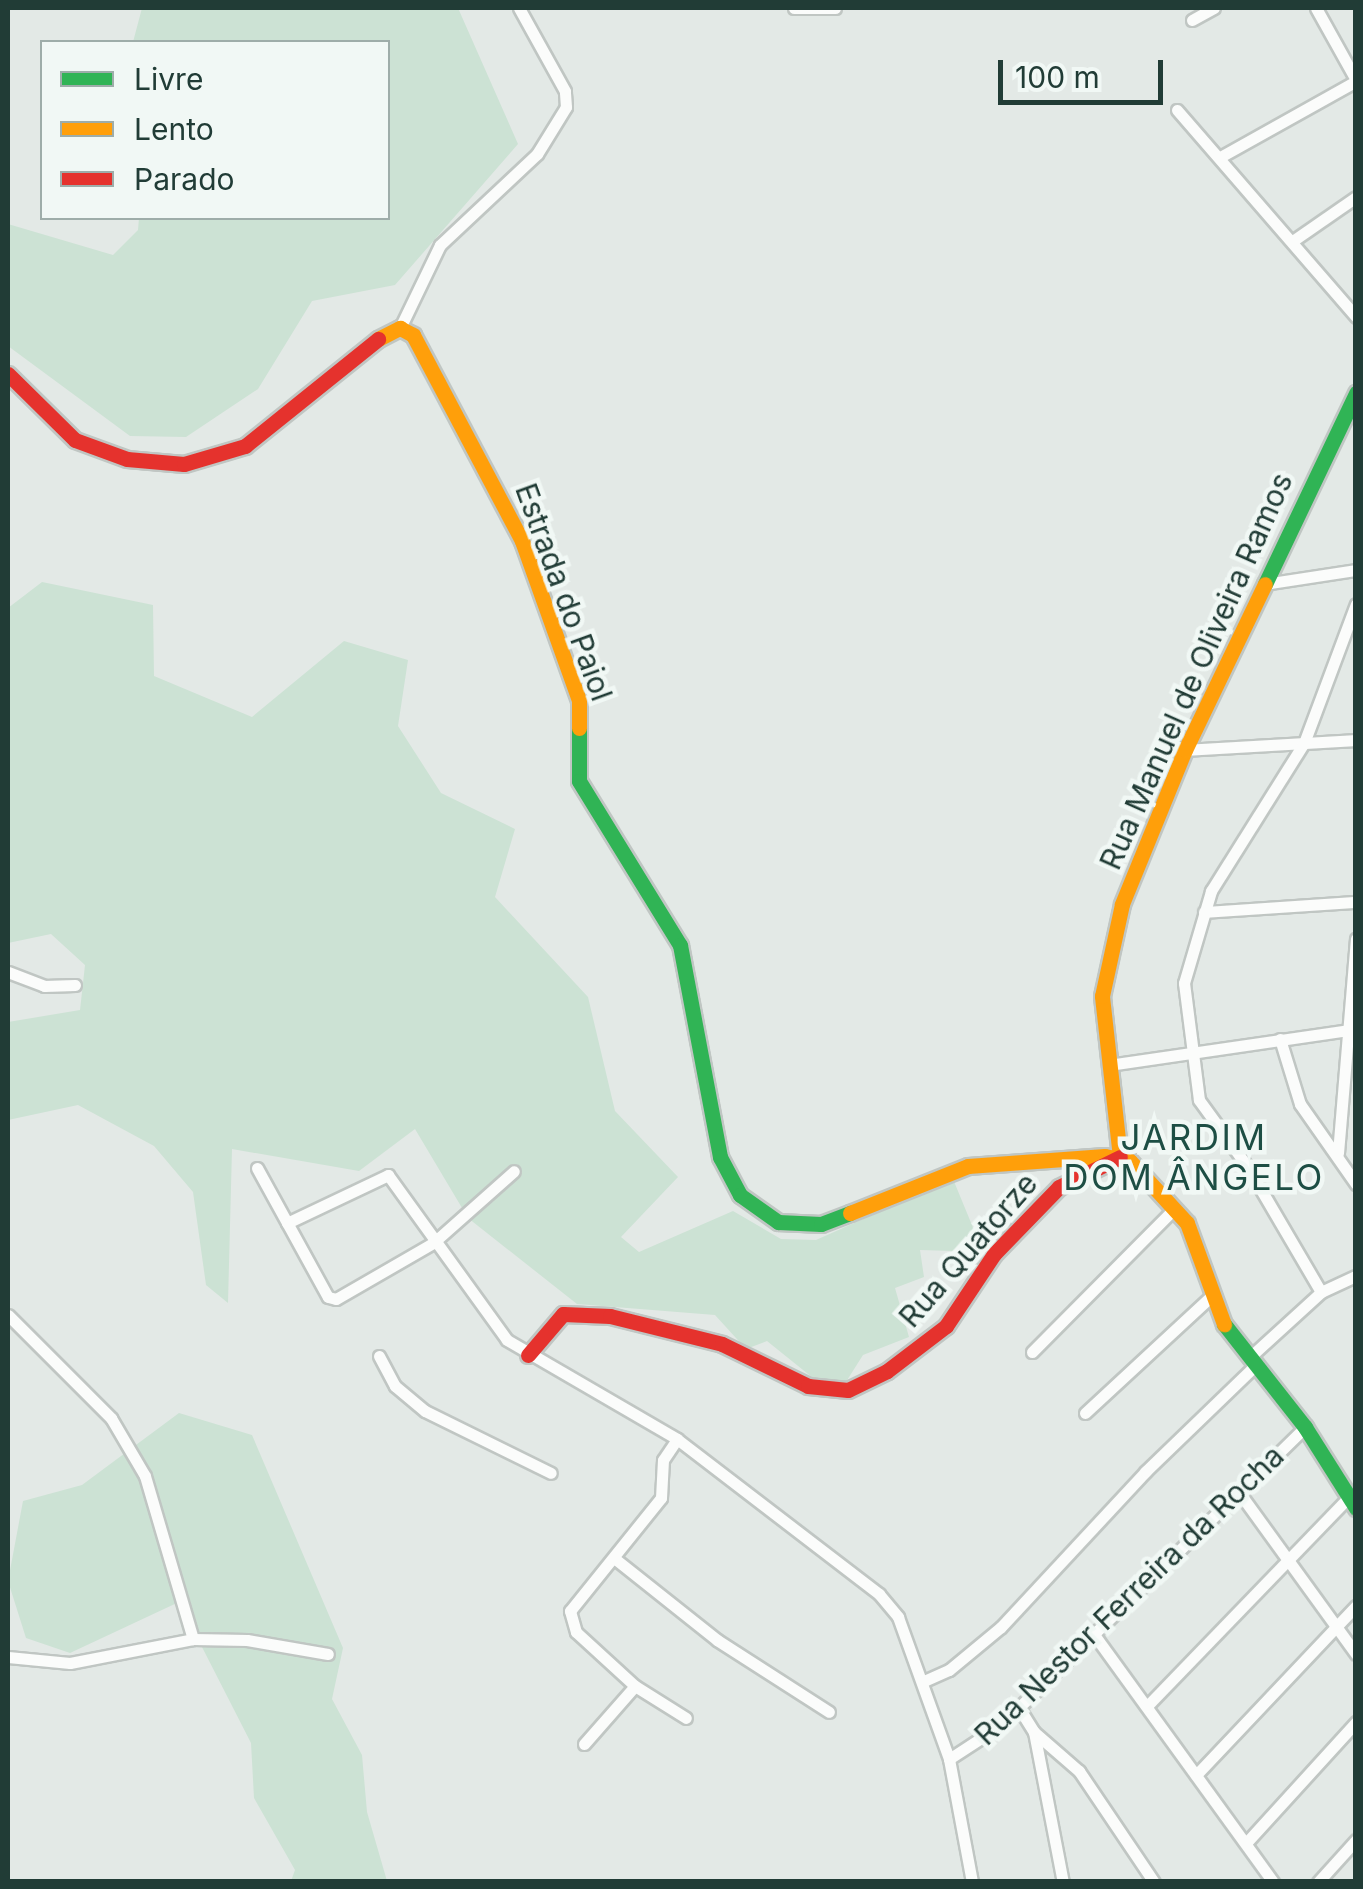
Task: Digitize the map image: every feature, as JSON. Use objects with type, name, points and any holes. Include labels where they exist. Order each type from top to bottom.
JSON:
[{"type":"street","points":[[8,374],[75,440],[126,459],[184,464],[225,457],[245,446],[394,329],[440,245],[510,182],[560,122],[565,91],[519,8]]},
{"type":"street","points":[[794,8],[836,8]]},
{"type":"street","points":[[1192,20],[1214,8]]},
{"type":"street","points":[[1222,156],[1356,80],[1316,8]]},
{"type":"street","points":[[1177,110],[1222,156],[1356,316]]},
{"type":"street","points":[[1294,240],[1356,197]]},
{"type":"street","name":"Estrada do Paiol","points":[[394,329],[413,335],[522,540],[582,712],[579,781],[684,956],[720,1156],[740,1195],[778,1222],[821,1224],[968,1166],[1120,1156]]},
{"type":"street","name":"Rua Manuel de Oliveira Ramos","points":[[1120,1156],[1109,1066],[1105,959],[1185,750],[1356,393]]},
{"type":"street","points":[[1336,430],[1356,428]]},
{"type":"street","points":[[1264,584],[1356,570]]},
{"type":"street","points":[[1321,1292],[1248,1166],[1200,1100],[1189,1054],[1184,983],[1218,877],[1304,742],[1356,604]]},
{"type":"street","points":[[1185,750],[1356,740]]},
{"type":"street","points":[[1204,912],[1356,902]]},
{"type":"street","points":[[1338,1153],[1347,1108],[1356,939]]},
{"type":"street","points":[[8,972],[44,986],[75,985]]},
{"type":"street","points":[[1109,1066],[1350,1030]]},
{"type":"street","points":[[1280,1039],[1300,1104],[1338,1153],[1356,1184]]},
{"type":"street","points":[[1120,1156],[1175,1208],[1198,1248],[1208,1298],[1305,1427],[1352,1503],[1286,1556],[1147,1706]]},
{"type":"street","name":"Rua Quatorze","points":[[528,1354],[563,1314],[610,1316],[698,1337],[829,1390],[865,1383],[912,1354],[960,1310],[994,1254],[1046,1198],[1120,1156]]},
{"type":"street","points":[[258,1168],[328,1297],[336,1299],[433,1243],[514,1171]]},
{"type":"street","points":[[287,1222],[388,1175],[493,1327],[528,1354],[677,1439],[879,1594],[898,1617],[924,1681],[949,1759],[972,1882]]},
{"type":"street","points":[[1032,1352],[1175,1208]]},
{"type":"street","points":[[924,1681],[948,1670],[1001,1626],[1321,1292],[1356,1276]]},
{"type":"street","points":[[1085,1412],[1208,1298]]},
{"type":"street","points":[[8,1315],[111,1418],[145,1476],[193,1639]]},
{"type":"street","points":[[379,1356],[394,1386],[425,1411],[551,1472]]},
{"type":"street","name":"Rua Nestor Ferreira da Rocha","points":[[949,1759],[1020,1708],[1305,1427]]},
{"type":"street","points":[[677,1439],[662,1460],[661,1498],[570,1611],[576,1632],[635,1686],[686,1718]]},
{"type":"street","points":[[1238,1492],[1356,1654]]},
{"type":"street","points":[[614,1558],[717,1640],[829,1712]]},
{"type":"street","points":[[1196,1775],[1356,1606]]},
{"type":"street","points":[[1095,1636],[1273,1882]]},
{"type":"street","points":[[8,1657],[70,1663],[193,1639],[247,1640],[328,1654]]},
{"type":"street","points":[[584,1744],[635,1686]]},
{"type":"street","points":[[1020,1708],[1034,1732],[1079,1772],[1150,1880]]},
{"type":"street","points":[[1246,1843],[1356,1722]]},
{"type":"street","points":[[1034,1732],[1063,1882]]},
{"type":"street","points":[[1318,1882],[1356,1840]]},
{"type":"green space","points":[[142,8],[458,8],[518,144],[395,285],[312,301],[258,389],[186,437],[130,436],[8,346],[8,224],[113,255],[138,230],[139,220],[390,220],[390,40],[134,40]]},
{"type":"green space","points":[[42,582],[153,605],[154,676],[252,717],[344,641],[408,660],[398,726],[441,793],[515,829],[495,897],[588,997],[615,1111],[678,1177],[621,1237],[639,1252],[733,1211],[781,1239],[816,1240],[953,1179],[974,1230],[953,1251],[920,1250],[924,1277],[895,1288],[909,1337],[863,1355],[844,1385],[813,1378],[767,1341],[746,1349],[715,1315],[577,1304],[468,1218],[415,1129],[359,1171],[232,1149],[228,1303],[206,1285],[193,1192],[154,1146],[78,1105],[8,1120],[8,1022],[80,1010],[85,965],[51,934],[8,943],[8,608]]},
{"type":"green space","points":[[179,1413],[252,1435],[343,1648],[332,1699],[362,1755],[367,1812],[387,1881],[291,1881],[295,1870],[254,1798],[251,1743],[179,1602],[70,1653],[26,1638],[8,1581],[23,1501],[82,1485]]},
{"type":"traffic: fast","points":[[1265,584],[1356,393]]},
{"type":"traffic: fast","points":[[579,728],[579,781],[680,945],[720,1157],[740,1195],[778,1222],[821,1224],[850,1213]]},
{"type":"traffic: fast","points":[[1224,1324],[1305,1427],[1356,1508]]},
{"type":"traffic: slow","points":[[378,339],[400,328],[413,335],[522,541],[579,700],[579,728]]},
{"type":"traffic: slow","points":[[1120,1157],[1102,996],[1122,904],[1185,750],[1265,584]]},
{"type":"traffic: slow","points":[[850,1213],[968,1166],[1105,1156],[1130,1161],[1187,1223],[1224,1324]]},
{"type":"traffic: jam","points":[[8,374],[75,440],[127,459],[184,464],[245,446],[378,339]]},
{"type":"traffic: jam","points":[[528,1355],[563,1314],[610,1316],[722,1344],[808,1386],[848,1390],[887,1371],[946,1326],[994,1254],[1059,1187],[1120,1157]]},
{"type":"district","name":"JARDIM DOM ÂNGELO","points":[[1194,1157]]}]
